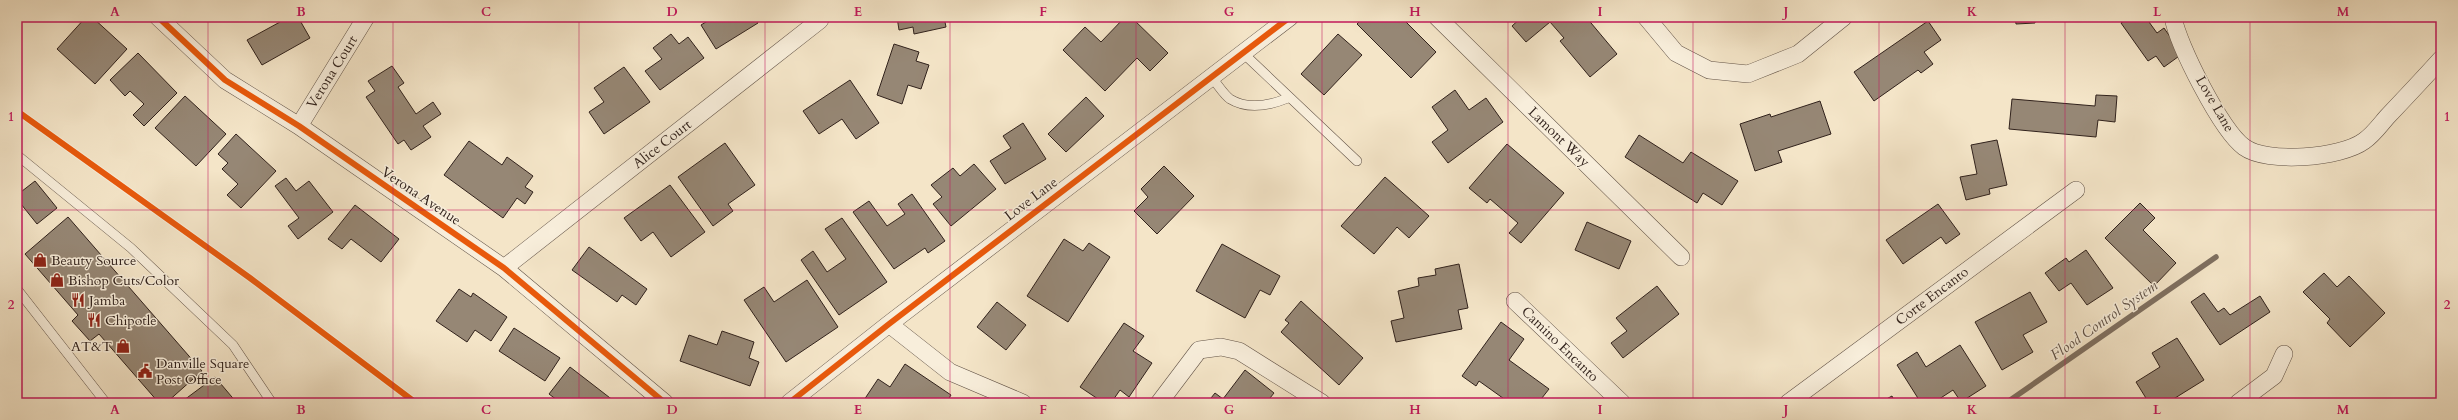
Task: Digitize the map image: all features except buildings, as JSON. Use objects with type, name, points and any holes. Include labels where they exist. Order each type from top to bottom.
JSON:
[{"type":"street","name":"Verona Avenue","points":[[158,17],[225,80],[299,126],[504,268],[665,403]]},
{"type":"street","name":"Verona Court","points":[[299,126],[366,17]]},
{"type":"street","name":"Love Lane","points":[[790,403],[888,324],[1290,17]]},
{"type":"street","name":"Lamont Way","points":[[1437,17],[1681,257]]},
{"type":"street","points":[[1646,17],[1676,53],[1709,70],[1748,74],[1798,54],[1844,17]]},
{"type":"street","name":"Love Lane","points":[[2173,17],[2190,61],[2226,129],[2244,148],[2276,157],[2311,158],[2364,142],[2441,59]]},
{"type":"street","name":"Alice Court","points":[[504,268],[820,20]]},
{"type":"street","name":"Corte Encanto","points":[[1788,403],[2076,190]]},
{"type":"street","name":"Camino Encanto","points":[[1515,301],[1622,403]]},
{"type":"street","points":[[888,324],[950,372],[1023,403]]},
{"type":"street","points":[[1159,403],[1199,350],[1221,347],[1239,350],[1322,403]]},
{"type":"street","points":[[2238,403],[2274,376],[2284,354]]},
{"type":"lane","points":[[1243,53],[1288,98],[1357,161]]},
{"type":"lane","points":[[1211,77],[1230,98],[1250,105],[1270,105],[1288,98]]},
{"type":"lane","points":[[17,155],[131,248],[233,345],[272,403]]},
{"type":"lane","points":[[17,289],[106,403]]},
{"type":"waterway","name":"Flood Control System","points":[[2006,403],[2216,257]]},
{"type":"waterway","points":[[2397,401],[2408,403]]},
{"type":"cycle path","points":[[158,17],[225,80],[299,126],[504,268],[665,403]]},
{"type":"cycle path","points":[[789,403],[889,324],[1290,17]]},
{"type":"cycle path","points":[[17,111],[250,278],[416,403]]},
{"type":"place","name":"Beauty Source","points":[[40,260]]},
{"type":"place","name":"Bishop Cuts/Color","points":[[57,280]]},
{"type":"place","name":"Jamba","points":[[78,300]]},
{"type":"place","name":"Chipotle","points":[[94,320]]},
{"type":"place","name":"AT&T","points":[[123,346]]},
{"type":"place","name":"Danville Square Post Office","points":[[145,371]]}]
